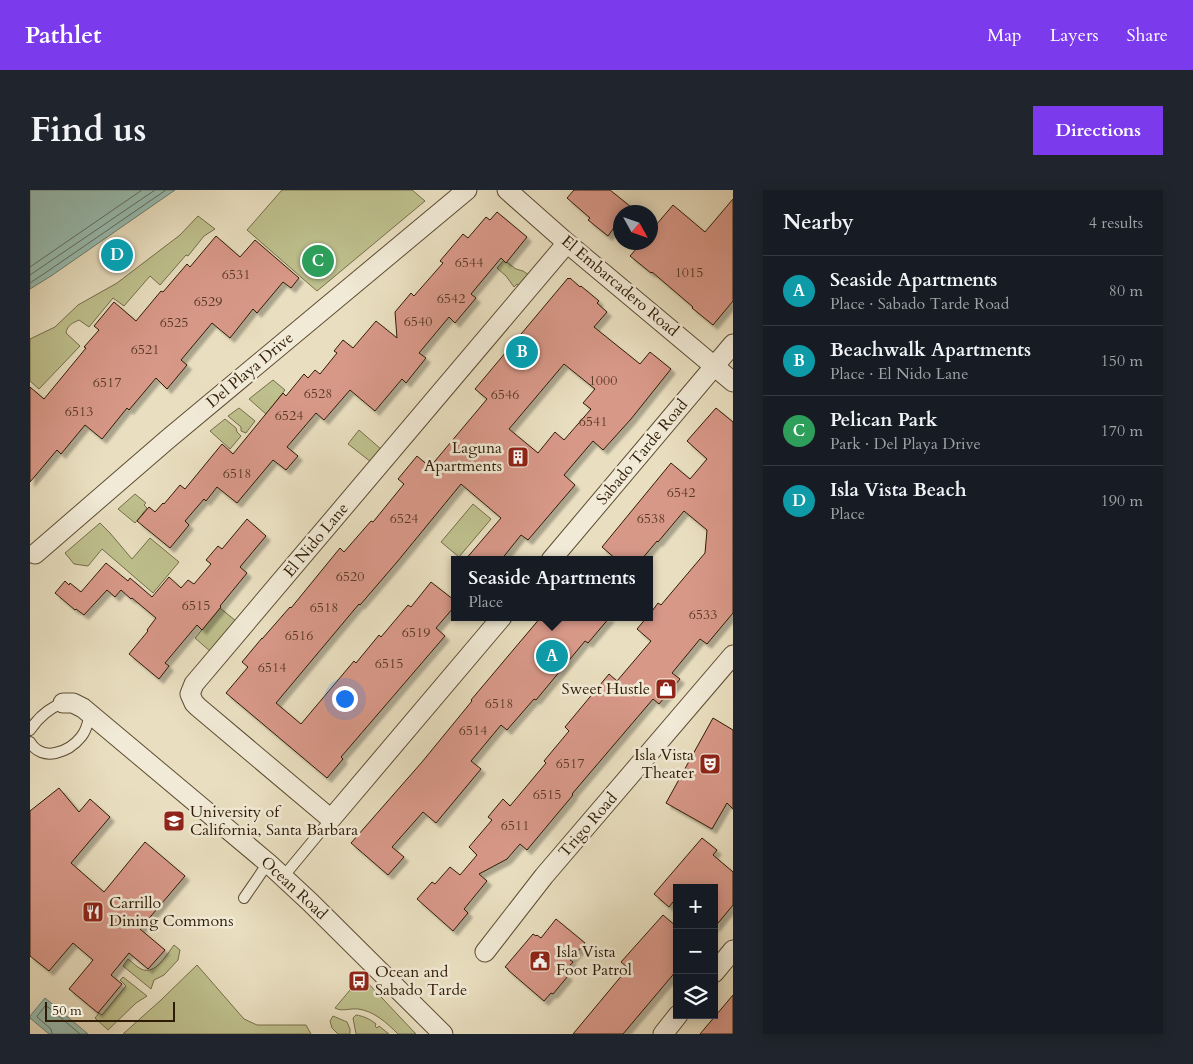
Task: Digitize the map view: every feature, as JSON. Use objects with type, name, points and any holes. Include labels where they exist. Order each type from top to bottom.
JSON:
[{"type":"street","name":"Del Playa Drive","points":[[35,554],[116,483],[467,190]]},
{"type":"street","name":"El Embarcadero Road","points":[[507,190],[733,382]]},
{"type":"street","name":"El Nido Lane","points":[[331,819],[198,708],[190,694],[194,684],[567,242]]},
{"type":"street","name":"Sabado Tarde Road","points":[[554,556],[733,344]]},
{"type":"street","points":[[331,819],[499,621]]},
{"type":"street","name":"Trigo Road","points":[[485,952],[544,876],[733,656]]},
{"type":"street","name":"Ocean Road","points":[[63,703],[73,703],[83,708],[268,863],[443,1034]]},
{"type":"street","points":[[718,968],[733,950]]},
{"type":"street","points":[[664,1034],[675,1019]]},
{"type":"lane","points":[[30,730],[43,715],[63,703]]},
{"type":"lane","points":[[30,742],[40,753],[54,754],[69,748],[86,730],[90,714]]},
{"type":"lane","points":[[282,877],[331,819]]},
{"type":"lane","points":[[244,898],[268,863]]},
{"type":"green space","points":[[282,190],[412,190],[425,201],[317,291],[247,230]]},
{"type":"green space","points":[[198,216],[215,229],[204,236],[160,285],[150,276],[124,306],[113,298],[89,327],[79,320],[71,325],[66,333],[80,346],[39,389],[30,381],[30,339],[55,327],[78,305],[117,283],[180,235]]},
{"type":"green space","points":[[504,260],[516,269],[529,275],[520,285],[517,284],[514,287],[497,268]]},
{"type":"green space","points":[[273,380],[285,390],[266,414],[249,399]]},
{"type":"green space","points":[[239,408],[255,421],[246,433],[241,431],[241,427],[228,416]]},
{"type":"green space","points":[[225,419],[236,428],[241,436],[230,449],[210,431]]},
{"type":"green space","points":[[359,430],[382,450],[371,462],[348,444]]},
{"type":"green space","points":[[135,494],[146,503],[144,505],[147,508],[135,523],[118,509]]},
{"type":"green space","points":[[473,504],[491,519],[460,556],[441,542]]},
{"type":"green space","points":[[100,523],[132,559],[150,538],[179,562],[153,593],[102,549],[88,566],[74,564],[65,553]]},
{"type":"green space","points":[[220,608],[236,621],[211,652],[195,638]]},
{"type":"green space","points":[[174,945],[180,950],[178,960],[164,975],[154,980],[151,989],[123,966],[128,959],[141,969],[146,970],[156,967]]},
{"type":"green space","points":[[197,965],[244,1019],[257,1025],[306,1025],[311,1034],[123,1034]]},
{"type":"green space","points":[[123,977],[147,996],[136,1003],[108,1030],[95,1018],[99,1013],[102,1015],[126,986],[120,980]]},
{"type":"green space","points":[[360,978],[364,979],[416,1034],[398,1034],[380,1018],[364,1010],[340,1010],[335,1008]]},
{"type":"green space","points":[[356,1015],[371,1021],[376,1024],[377,1028],[379,1026],[389,1034],[356,1034],[353,1018]]},
{"type":"green space","points":[[333,1016],[347,1022],[350,1034],[338,1034],[332,1028],[330,1021]]},
{"type":"water","points":[[30,190],[175,190],[30,289]]},
{"type":"water","points":[[45,998],[88,1034],[49,1034],[30,1018]]},
{"type":"building","points":[[574,190],[610,190],[629,205],[613,205],[613,229],[608,236],[588,220],[590,218],[567,198]]},
{"type":"building","points":[[733,199],[733,301],[713,325],[652,272],[630,256],[635,250],[658,250],[658,223],[673,205],[705,232]]},
{"type":"building","points":[[497,212],[527,237],[506,263],[501,258],[471,294],[476,298],[455,323],[449,317],[419,353],[426,358],[406,383],[402,379],[375,411],[350,390],[324,420],[316,413],[287,447],[298,456],[286,470],[273,460],[237,503],[217,487],[206,501],[204,499],[185,521],[189,525],[170,548],[137,521],[149,507],[155,512],[180,485],[185,489],[222,444],[233,454],[283,393],[286,396],[304,374],[308,378],[315,370],[320,374],[337,353],[334,351],[343,340],[353,348],[376,321],[397,338],[395,312],[411,293],[414,296],[443,263],[440,261],[463,234],[468,238],[486,217],[490,220]]},
{"type":"building","points":[[216,236],[240,257],[255,240],[299,278],[291,288],[283,282],[257,313],[253,309],[230,338],[212,323],[181,360],[187,365],[167,389],[156,378],[129,410],[127,408],[102,439],[85,425],[61,454],[57,450],[30,482],[30,387],[44,399],[99,330],[94,326],[114,302],[136,321],[161,291],[163,292],[187,264],[190,267]]},
{"type":"building","points":[[568,278],[599,301],[597,303],[607,312],[594,327],[640,364],[650,352],[671,369],[631,419],[603,450],[593,441],[564,475],[575,485],[528,540],[521,535],[504,556],[468,556],[501,518],[461,484],[397,562],[359,604],[276,703],[301,724],[354,661],[356,663],[379,635],[381,637],[408,605],[411,607],[431,582],[451,598],[451,610],[436,628],[445,636],[341,757],[343,759],[327,778],[226,693],[248,667],[242,662],[262,638],[291,608],[340,548],[344,552],[371,521],[373,522],[404,484],[398,479],[417,456],[430,467],[487,399],[475,389]],"holes":[[[564,364],[595,389],[583,403],[591,409],[564,440],[555,432],[538,453],[509,429]]]},
{"type":"building","points":[[716,408],[733,422],[733,613],[707,644],[700,639],[672,673],[680,679],[659,704],[653,699],[527,850],[520,844],[507,859],[479,874],[487,881],[464,909],[468,913],[453,931],[417,899],[432,882],[435,884],[450,867],[460,875],[477,855],[469,847],[492,820],[488,817],[503,799],[510,806],[546,763],[544,761],[569,731],[565,727],[609,674],[617,681],[651,641],[637,629],[644,621],[653,621],[653,610],[658,603],[661,605],[705,553],[707,530],[684,511],[644,556],[612,556],[602,547],[671,463],[690,479],[707,459],[687,441]]},
{"type":"building","points":[[247,519],[266,536],[240,567],[247,573],[202,630],[197,625],[165,663],[169,666],[159,679],[129,654],[156,618],[132,598],[121,590],[115,597],[107,590],[84,615],[55,593],[65,581],[81,592],[106,563],[128,581],[130,578],[152,597],[169,577],[181,588],[188,580],[194,584],[211,564],[206,560],[218,546],[222,549]]},
{"type":"building","points":[[538,621],[607,621],[588,643],[585,641],[536,700],[534,699],[507,730],[501,725],[471,761],[481,769],[436,823],[423,812],[392,847],[404,857],[388,875],[351,843],[422,762]]},
{"type":"building","name":"Isla Vista Theater","points":[[713,718],[733,730],[733,809],[727,803],[712,829],[666,803]]},
{"type":"building","name":"Carrillo Dining Commons","points":[[59,788],[79,812],[90,799],[110,817],[71,863],[104,892],[145,842],[185,876],[140,929],[165,950],[148,969],[129,953],[111,975],[122,984],[98,1013],[69,989],[93,960],[73,943],[49,971],[30,956],[30,811]]},
{"type":"building","points":[[702,838],[717,850],[713,855],[733,872],[733,905],[718,923],[718,884],[673,884],[673,902],[669,907],[654,894]]},
{"type":"building","points":[[663,915],[673,924],[673,975],[623,1034],[573,1034],[628,968],[621,962]]},
{"type":"building","name":"Isla Vista Foot Patrol","points":[[556,919],[585,943],[570,960],[573,962],[564,972],[568,976],[553,994],[551,993],[544,1001],[505,967],[533,934],[541,938]]},
{"type":"building","points":[[733,995],[733,1034],[700,1034],[713,1019],[718,1019],[718,1013]]},
{"type":"place","name":"Isla Vista Beach","points":[[117,255]]},
{"type":"place","name":"Pelican Park","points":[[318,261]]},
{"type":"place","name":"Beachwalk Apartments","points":[[522,352]]},
{"type":"place","name":"Laguna Apartments","points":[[518,457]]},
{"type":"place","name":"Seaside Apartments","points":[[552,656]]},
{"type":"place","name":"Sweet Hustle","points":[[666,689]]},
{"type":"place","name":"Isla Vista Theater","points":[[710,764]]},
{"type":"place","name":"University of California, Santa Barbara","points":[[174,821]]},
{"type":"place","name":"Carrillo Dining Commons","points":[[93,912]]},
{"type":"place","name":"Isla Vista Foot Patrol","points":[[540,961]]},
{"type":"place","name":"Ocean and Sabado Tarde","points":[[359,981]]}]
